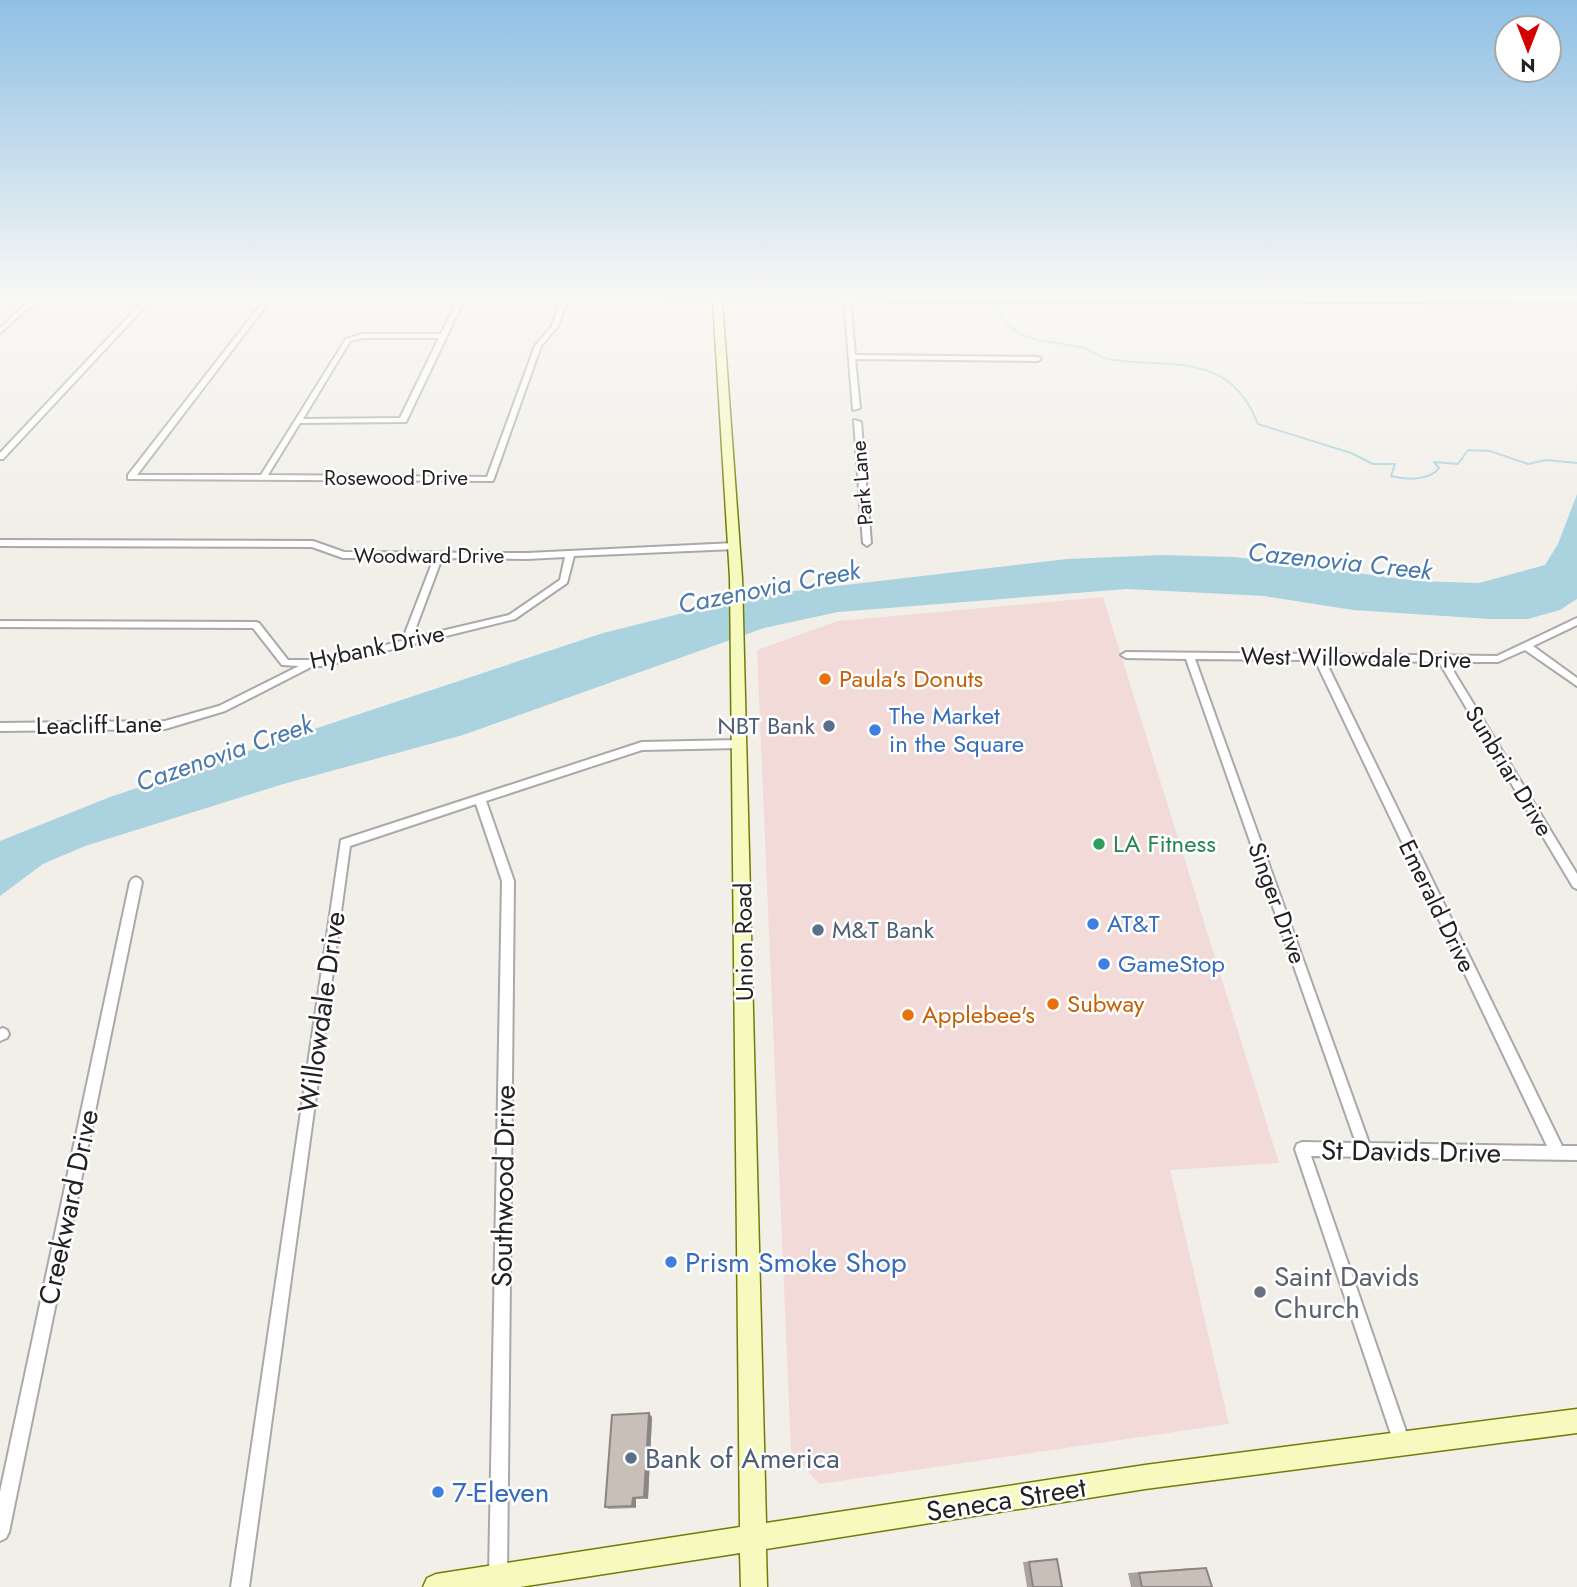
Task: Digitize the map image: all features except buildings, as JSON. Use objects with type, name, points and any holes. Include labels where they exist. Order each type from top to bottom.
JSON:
[{"type":"street","points":[[0,457],[80,372]]},
{"type":"street","name":"Rosewood Drive","points":[[212,372],[131,477],[490,478],[529,372]]},
{"type":"street","points":[[262,478],[329,372]]},
{"type":"street","points":[[299,421],[403,421],[427,372]]},
{"type":"street","name":"Union Road","points":[[722,372],[735,546],[754,1587]]},
{"type":"street","name":"Park Lane","points":[[853,372],[856,408]]},
{"type":"street","name":"Park Lane","points":[[857,422],[867,543]]},
{"type":"street","name":"Woodward Drive","points":[[0,543],[313,544],[343,555],[439,556],[570,554],[735,546]]},
{"type":"street","name":"Hybank Drive","points":[[0,624],[256,625],[285,663],[324,663],[512,617],[564,581],[570,554]]},
{"type":"street","points":[[406,643],[439,556]]},
{"type":"street","name":"West Willowdale Drive","points":[[1126,655],[1498,660],[1577,621]]},
{"type":"street","points":[[1526,646],[1577,683]]},
{"type":"street","name":"Singer Drive","points":[[1189,655],[1366,1150]]},
{"type":"street","name":"Emerald Drive","points":[[1319,658],[1558,1153]]},
{"type":"street","name":"Sunbriar Drive","points":[[1442,659],[1577,884]]},
{"type":"street","name":"Leacliff Lane","points":[[0,727],[165,725],[222,709],[311,663]]},
{"type":"street","name":"Willowdale Drive","points":[[240,1587],[345,843],[642,747],[740,744]]},
{"type":"street","name":"Southwood Drive","points":[[480,800],[508,881],[498,1577]]},
{"type":"street","name":"Creekward Drive","points":[[0,1532],[136,882]]},
{"type":"street","name":"St Davids Drive","points":[[1402,1443],[1302,1149],[1577,1153]]},
{"type":"street","name":"Seneca Street","points":[[436,1587],[1145,1477],[1577,1421]]},
{"type":"shaded area","points":[[1103,597],[1279,1163],[1170,1170],[1229,1424],[819,1484],[791,1451],[757,650],[838,621]]},
{"type":"water","points":[[1577,494],[1577,599],[1560,610],[1528,619],[1353,610],[1264,596],[1127,589],[838,612],[764,628],[463,735],[280,785],[85,846],[43,864],[0,896],[0,841],[110,797],[603,633],[707,607],[785,592],[1067,559],[1162,555],[1235,557],[1418,581],[1479,583],[1545,565],[1558,544]]},
{"type":"waterway","points":[[1210,372],[1230,383],[1245,400],[1258,424],[1351,453],[1373,464],[1395,464],[1391,476],[1410,479],[1430,475],[1439,468],[1434,462],[1458,464],[1468,450],[1490,451],[1528,464],[1546,460],[1577,463]]},
{"type":"place","name":"Paula's Donuts","points":[[825,679]]},
{"type":"place","name":"NBT Bank","points":[[829,726]]},
{"type":"place","name":"The Market in the Square","points":[[875,730]]},
{"type":"place","name":"LA Fitness","points":[[1099,844]]},
{"type":"place","name":"AT&T","points":[[1093,924]]},
{"type":"place","name":"M&T Bank","points":[[818,930]]},
{"type":"place","name":"GameStop","points":[[1104,964]]},
{"type":"place","name":"Subway","points":[[1053,1004]]},
{"type":"place","name":"Applebee's","points":[[908,1015]]},
{"type":"place","name":"Prism Smoke Shop","points":[[671,1262]]},
{"type":"place","name":"Saint Davids Church","points":[[1260,1292]]},
{"type":"place","name":"Bank of America","points":[[631,1458]]},
{"type":"place","name":"7-Eleven","points":[[438,1492]]},
{"type":"water label","name":"Cazenovia Creek","points":[[1340,561]]},
{"type":"water label","name":"Cazenovia Creek","points":[[769,587]]},
{"type":"water label","name":"Cazenovia Creek","points":[[224,753]]}]
